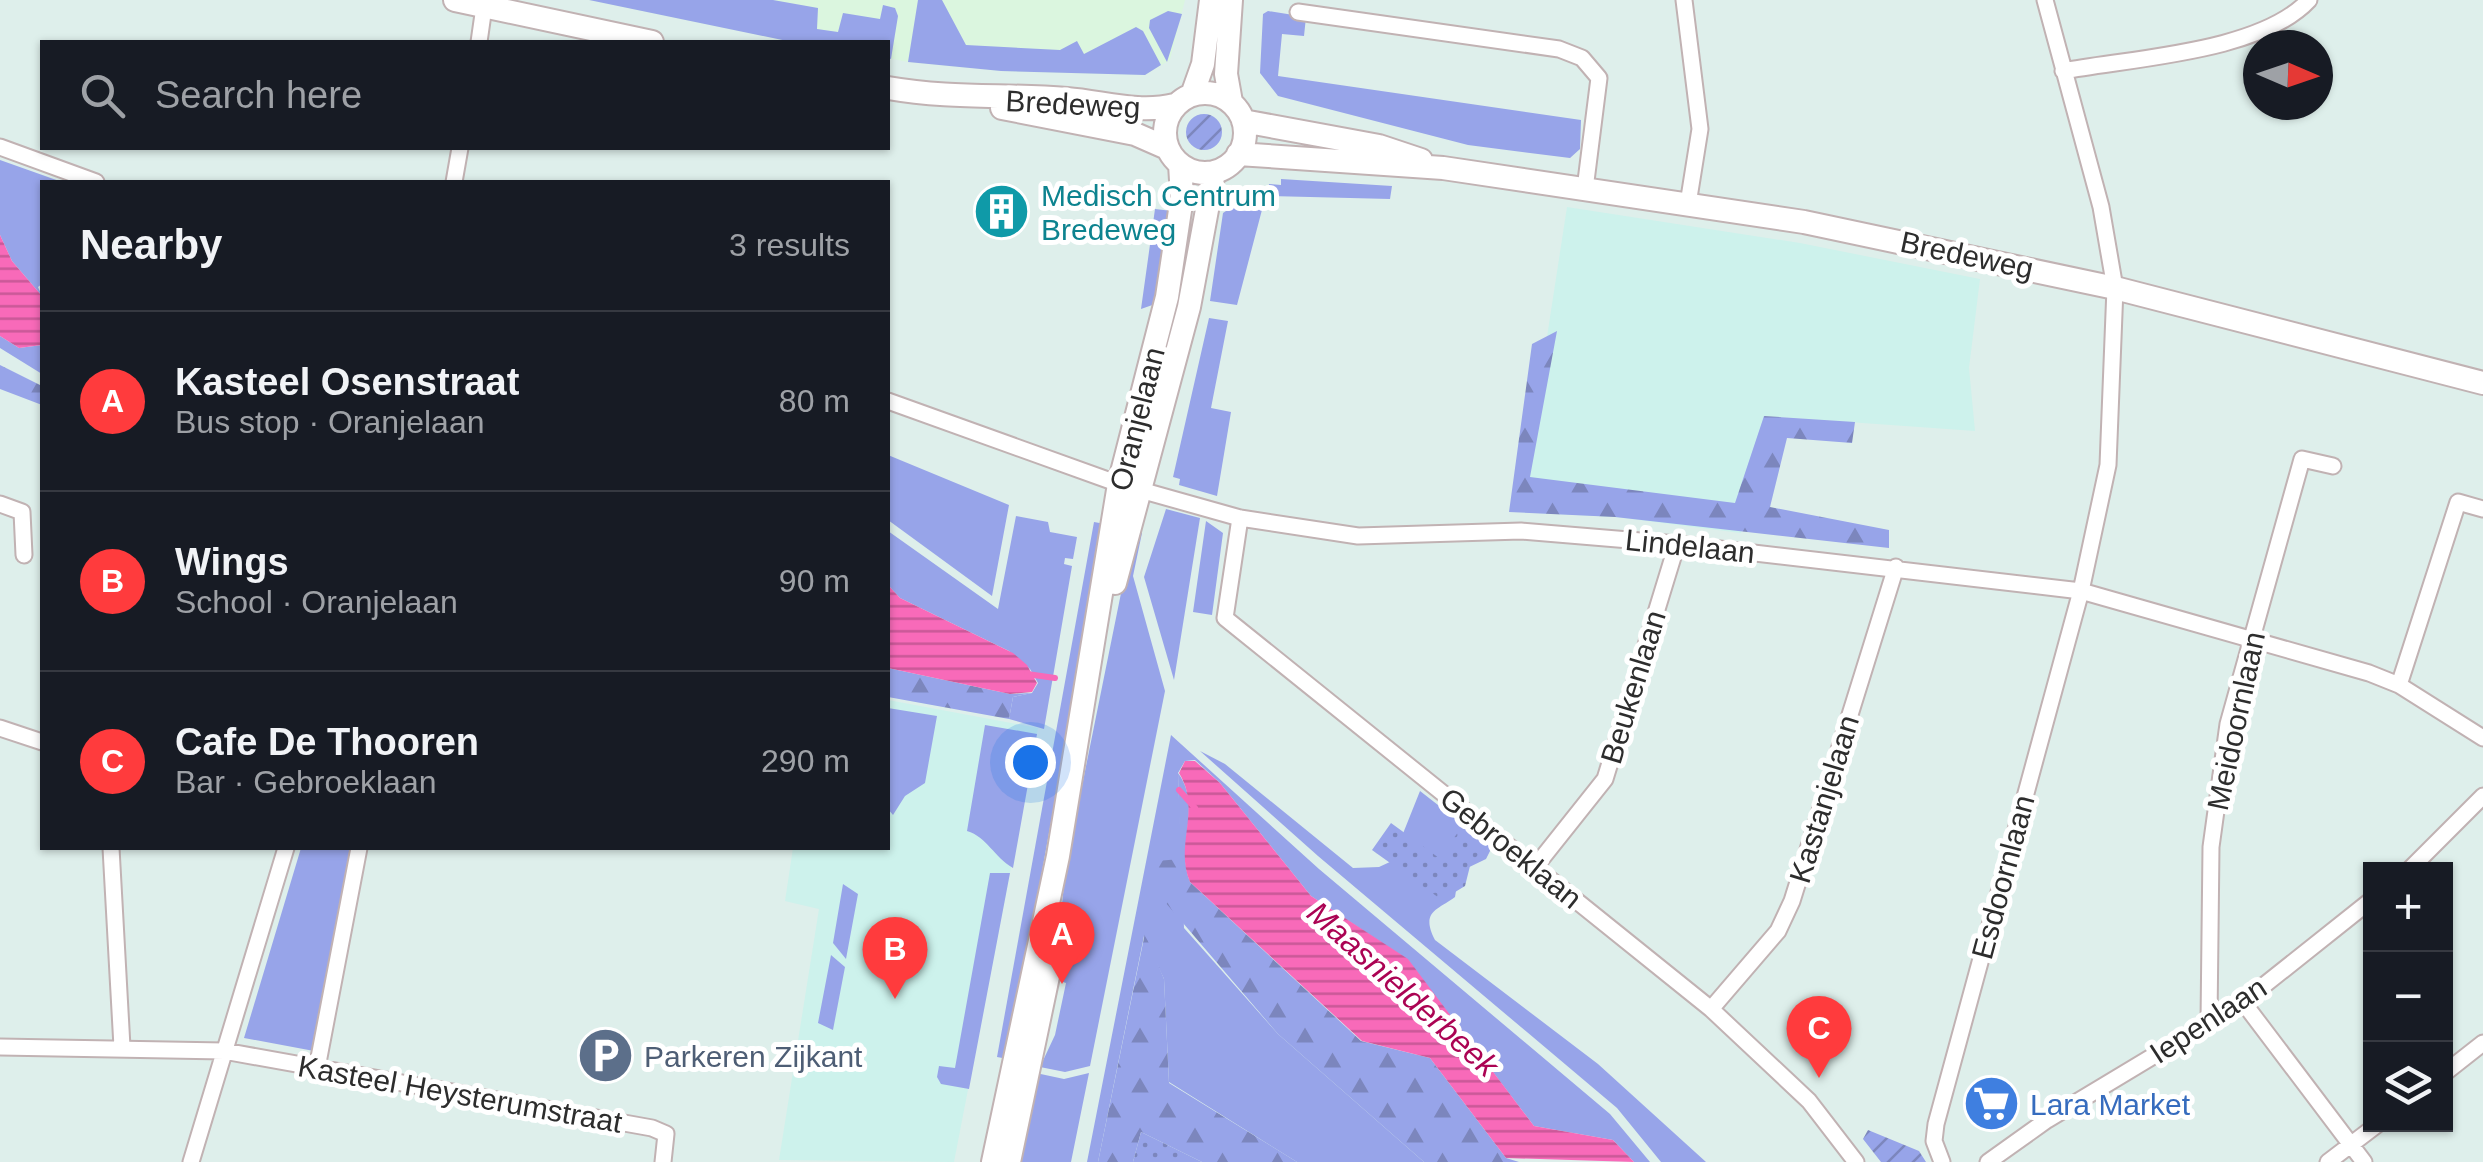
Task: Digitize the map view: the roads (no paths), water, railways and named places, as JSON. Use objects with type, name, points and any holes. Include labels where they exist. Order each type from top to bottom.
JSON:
[{"type":"street","points":[[455,0],[484,3],[643,40]]},
{"type":"street","points":[[1211,0],[1203,64],[1165,126],[1174,156],[1190,170],[1214,172],[1238,154],[1244,138],[1226,74],[1230,0]]},
{"type":"street","points":[[1684,0],[1700,129],[1688,204]]},
{"type":"street","name":"Esdoornlaan","points":[[1942,1162],[1934,1141],[1936,1124],[2081,591],[2108,465],[2116,288],[2101,206],[2045,0]]},
{"type":"street","points":[[2063,71],[2256,36],[2290,20],[2308,0]]},
{"type":"street","points":[[479,40],[484,3]]},
{"type":"street","points":[[1298,12],[1559,50],[1582,58],[1599,78],[1584,189]]},
{"type":"street","name":"Bredeweg","points":[[890,88],[970,99],[1065,99],[1139,109],[1184,100]]},
{"type":"street","points":[[1184,100],[1212,94],[1237,112]]},
{"type":"street","name":"Bredeweg","points":[[970,99],[1024,114],[1135,134],[1174,156]]},
{"type":"street","name":"Bredeweg","points":[[1237,112],[1379,146],[1443,168]]},
{"type":"street","points":[[0,147],[91,180]]},
{"type":"street","points":[[454,180],[460,150]]},
{"type":"street","name":"Bredeweg","points":[[1238,154],[1443,168],[1900,240],[2116,288],[2483,383]]},
{"type":"street","name":"Oranjelaan","points":[[992,1162],[1058,856],[1121,484],[1166,296],[1182,197],[1174,156]]},
{"type":"street","name":"Oranjelaan","points":[[1121,484],[1189,307],[1214,172]]},
{"type":"street","name":"Lindelaan","points":[[890,402],[1121,484],[1240,518],[1358,536],[1521,531],[1677,544],[2081,591],[2252,637],[2399,685],[2483,738]]},
{"type":"street","name":"Meidoornlaan","points":[[2209,1020],[2211,847],[2228,724],[2302,460],[2333,466]]},
{"type":"street","points":[[2399,685],[2458,502],[2483,509]]},
{"type":"street","points":[[0,504],[22,512],[24,555]]},
{"type":"street","name":"Gebroeklaan","points":[[1240,518],[1225,618],[1710,1009],[1809,1101],[1856,1162]]},
{"type":"street","name":"Beukenlaan","points":[[1535,867],[1605,779],[1677,544]]},
{"type":"street","name":"Kastanjelaan","points":[[1710,1009],[1778,932],[1792,902],[1896,567]]},
{"type":"street","points":[[0,728],[40,741]]},
{"type":"street","points":[[2417,862],[2483,796]]},
{"type":"street","points":[[110,850],[122,1047]]},
{"type":"street","points":[[191,1162],[285,850]]},
{"type":"street","points":[[317,1068],[359,850]]},
{"type":"street","name":"Oranjelaan","points":[[1008,1162],[1051,962],[1058,856]]},
{"type":"street","name":"Iepenlaan","points":[[1988,1162],[2243,1002],[2363,906]]},
{"type":"street","points":[[2243,1002],[2364,1162]]},
{"type":"street","points":[[2453,1067],[2483,1043]]},
{"type":"street","name":"Kasteel Heysterumstraat","points":[[0,1046],[224,1051],[652,1128],[666,1134],[663,1162]]},
{"type":"street","points":[[2328,1162],[2368,1132]]},
{"type":"water","points":[[0,235],[12,261],[40,294],[40,345],[19,348],[0,336]]},
{"type":"water","points":[[890,587],[900,598],[1013,653],[1027,665],[1037,683],[1032,692],[1010,694],[890,668]]},
{"type":"water","points":[[1185,761],[1195,761],[1220,783],[1311,896],[1408,959],[1534,1126],[1613,1140],[1634,1162],[1506,1158],[1430,1058],[1362,1041],[1190,882],[1185,855],[1188,800],[1179,773]]},
{"type":"waterway","name":"Maasnielderbeek","points":[[1027,674],[1055,678]]},
{"type":"waterway","name":"Maasnielderbeek","points":[[1179,790],[1195,808]]},
{"type":"place","name":"Medisch Centrum Bredeweg","points":[[1002,212]]},
{"type":"place","name":"Kasteel Osenstraat","points":[[1062,984]]},
{"type":"place","name":"Wings","points":[[895,999]]},
{"type":"place","name":"Parkeren Zijkant","points":[[605,1056]]},
{"type":"place","name":"Cafe De Thooren","points":[[1819,1078]]},
{"type":"place","name":"Lara Market","points":[[1991,1104]]}]
